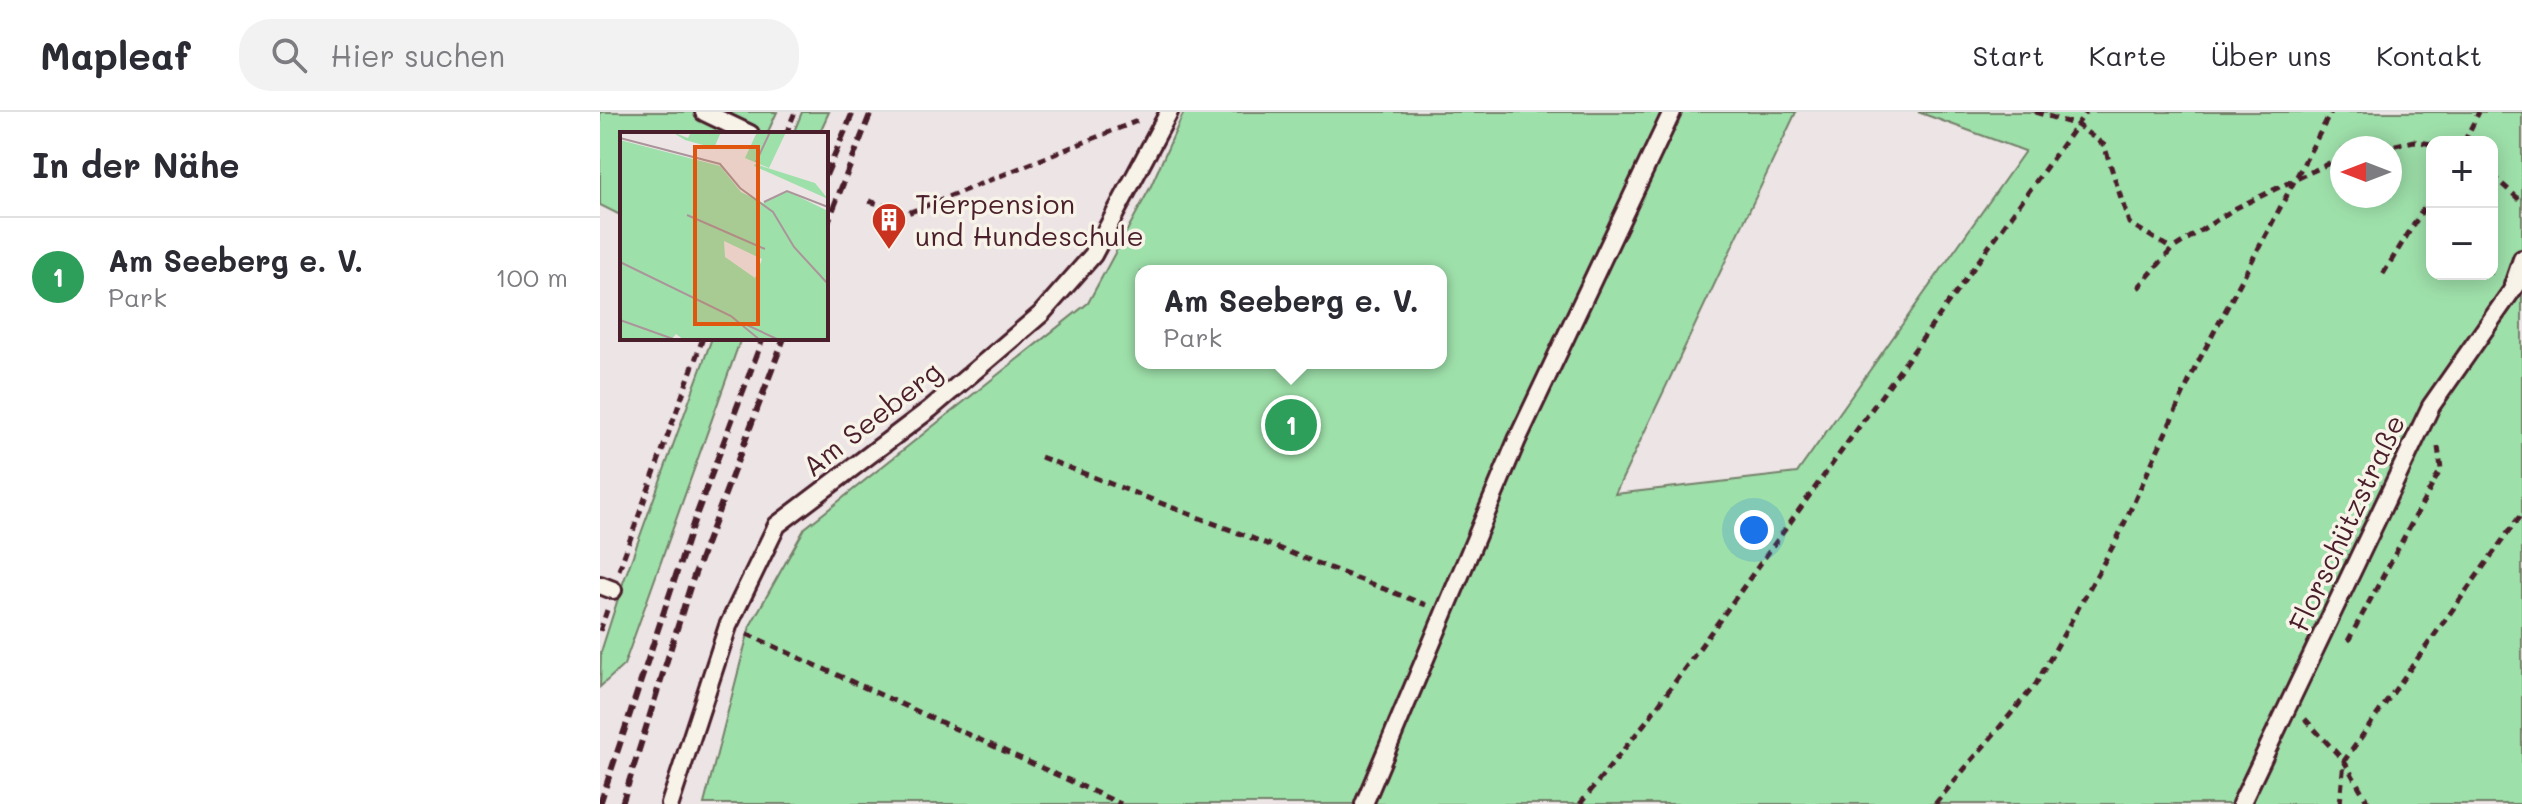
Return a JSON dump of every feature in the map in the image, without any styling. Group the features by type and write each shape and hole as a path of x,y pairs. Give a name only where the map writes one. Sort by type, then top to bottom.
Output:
{"lane":[{"path":"704,112 746,132"},
{"name":"Am Seeberg","path":"670,804 728,626 777,525 930,409 1041,314 1093,255 1169,112"},
{"path":"1364,804 1517,440 1672,112"},
{"name":"Florschützstraße","path":"2241,804 2431,406 2517,281 2522,259"}],"path":[{"path":"787,132 795,112"},
{"path":"2035,112 2077,125 2104,145 2129,223 2172,249"},
{"path":"1580,804 1649,718 2086,112"},
{"path":"1935,804 2036,684 2118,537 2196,366 2331,112"},
{"path":"2467,136 2479,112"},
{"path":"869,201 908,213 1147,118"},
{"path":"2402,144 2426,143"},
{"path":"2138,288 2172,249 2234,209 2330,162"},
{"path":"2498,180 2522,202"},
{"path":"2383,274 2426,205"},
{"path":"600,631 606,588 702,340"},
{"path":"2343,649 2441,469 2431,406"},
{"path":"1041,457 1445,612"},
{"path":"2340,804 2344,761 2522,513"},
{"path":"728,626 1121,804"},
{"path":"2313,705 2305,719 2344,761 2369,804"}],"green space":[{"path":"600,112 777,112 768,132 620,132 620,215 600,205"},
{"path":"802,112 829,112 820,132 794,132"},
{"path":"1184,112 1796,112 1615,494 1797,473 2025,151 1918,112 2522,112 2522,804 704,804 750,626 805,528 1088,303 1150,188"},
{"path":"711,340 740,340 624,665 600,687 601,652"}],"railway":[{"path":"828,170 853,112"},
{"path":"828,222 871,112"},
{"path":"600,804 694,521 762,340"},
{"path":"622,804 691,584 783,340"}],"place":[{"name":"Tierpension und Hundeschule","path":"889,251"},
{"name":"Am Seeberg e. V.","path":"1291,425"}]}
